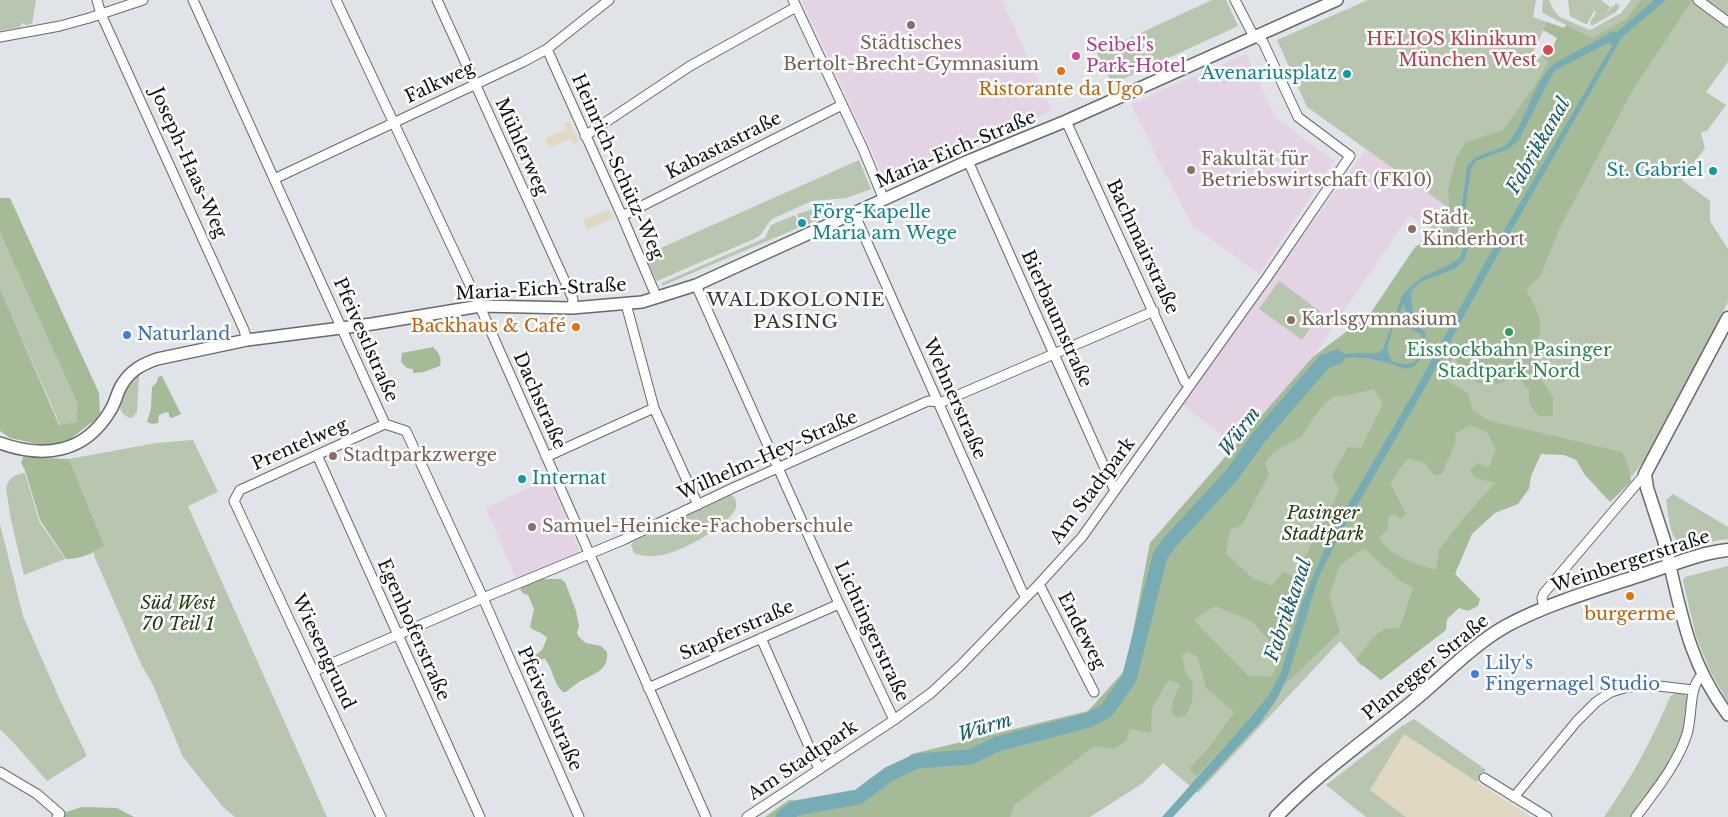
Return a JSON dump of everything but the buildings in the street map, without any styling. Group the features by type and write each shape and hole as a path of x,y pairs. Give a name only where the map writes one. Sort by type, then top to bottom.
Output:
{"main road":[{"path":"1670,566 1664,540 1645,481 1645,474 1728,318"},
{"name":"Weinbergerstraße","path":"1544,608 1713,552 1728,550"},
{"name":"Planegger Straße","path":"1276,817 1298,794 1414,701 1485,640 1505,627 1544,608"}],"street":[{"name":"Joseph-Haas-Weg","path":"97,0 247,340"},
{"path":"0,37 60,26 143,0"},
{"name":"Pfeivestlstraße","path":"193,0 385,424 406,430 483,598 579,817"},
{"name":"Dachstraße","path":"336,0 480,306 706,817"},
{"name":"Mühlerweg","path":"437,0 572,299 572,308"},
{"name":"Falkweg","path":"274,179 547,48 609,0"},
{"path":"1235,0 1255,37"},
{"name":"Maria-Eich-Straße","path":"0,443 40,451 56,451 76,445 100,426 112,409 123,383 133,371 156,359 247,340 341,328 480,306 572,308 626,304 656,298 696,285 968,161 1066,121 1337,0"},
{"path":"1698,0 1728,22"},
{"path":"585,136 691,65 794,3 863,149 884,200"},
{"name":"Am Stadtpark","path":"747,817 894,720 931,693 960,666 1039,584 1087,531 1268,276 1350,156 1298,117 1263,42 1255,37"},
{"name":"Heinrich-Schütz-Weg","path":"547,48 622,216 656,298"},
{"name":"Kabastastraße","path":"622,216 842,105"},
{"name":"Bachmairstraße","path":"1066,121 1185,382 1190,385"},
{"name":"Bierbaumstraße","path":"968,161 1115,491"},
{"name":"Wehnerstraße","path":"854,213 1022,592 1026,597"},
{"name":"Lichtingerstraße","path":"696,285 839,604 894,720"},
{"path":"626,304 654,408 698,504"},
{"name":"Wilhelm-Hey-Straße","path":"314,671 624,540 698,504 926,402 942,402 1154,311"},
{"path":"546,457 654,408"},
{"name":"Prentelweg","path":"234,501 240,490 385,424"},
{"name":"Egenhoferstraße","path":"317,455 480,817"},
{"path":"1544,608 1542,598 1544,593 1645,474"},
{"name":"Wiesengrund","path":"234,501 382,817"},
{"path":"1670,566 1685,631 1694,657 1702,675 1728,715"},
{"name":"Endeweg","path":"1039,584 1094,692"},
{"name":"Stapferstraße","path":"648,688 839,604"},
{"path":"761,638 819,769"},
{"path":"1636,817 1682,749 1692,715 1693,690 1702,675"},
{"path":"1514,797 1577,721 1596,702 1610,692 1628,686 1650,685 1693,690"},
{"path":"0,772 37,794 58,815"},
{"path":"1484,778 1547,817"}],"shaded area":[{"path":"802,0 1002,0 1052,111 886,182"},
{"path":"1246,54 1276,118 1334,161 1259,274 1192,225 1131,104"},
{"path":"569,121 579,142 574,144 571,138 550,148 545,139 566,129 564,123"},
{"name":"Karlsgymnasium","path":"1366,149 1446,206 1430,229 1409,215 1313,357 1236,446 1183,405"},
{"path":"609,209 614,218 587,230 584,220"},
{"name":"Samuel-Heinicke-Fachoberschule","path":"549,478 579,549 577,553 516,578 486,508"},
{"path":"1404,734 1531,817 1406,817 1370,790"}],"green space":[{"path":"0,0 36,0 32,24 26,25 22,23 20,27 0,31"},
{"path":"1212,0 1226,0 1238,26 1112,84 1097,53"},
{"name":"Pasinger Stadtpark","path":"1368,0 1536,0 1533,17 1547,22 1533,52 1548,62 1591,38 1543,13 1543,0 1549,0 1554,11 1560,17 1590,30 1621,13 1631,0 1728,0 1728,62 1706,92 1726,105 1707,131 1701,132 1705,148 1682,180 1710,201 1710,221 1728,249 1728,302 1650,453 1622,489 1553,438 1438,562 1454,589 1362,666 1340,641 1198,793 1163,763 1143,783 1090,817 765,817 844,806 982,739 1092,711 1126,669 1150,543 1313,357 1370,314 1446,206 1307,107 1277,40"},
{"path":"1568,0 1601,0 1610,7 1602,20 1612,6 1616,3 1620,6 1616,12 1592,26 1590,23 1596,12 1594,11 1587,24 1585,24 1570,16"},
{"path":"1641,0 1694,0 1632,91 1560,228 1540,277 1526,290 1537,312 1541,326 1534,349 1540,378 1553,397 1553,416 1539,416 1529,404 1529,390 1517,376 1500,383 1482,384 1468,377 1453,356 1443,378 1468,393 1473,411 1490,421 1622,452 1628,465 1631,482 1610,502 1585,475 1576,460 1564,455 1541,454 1531,476 1529,489 1518,504 1495,513 1472,534 1455,574 1480,599 1478,606 1468,611 1459,608 1447,619 1446,630 1381,680 1356,660 1372,638 1384,629 1400,627 1413,588 1399,580 1364,548 1340,565 1329,596 1340,632 1252,716 1197,776 1189,769 1212,744 1234,712 1206,688 1198,658 1189,652 1182,655 1185,672 1193,683 1192,702 1186,715 1178,718 1171,712 1180,684 1170,680 1152,708 1151,733 1130,729 1126,741 1113,749 1095,746 1014,805 1010,817 765,817 789,800 844,806 912,754 1088,711 1126,669 1150,543 1313,357 1370,314 1415,247 1451,228 1448,190 1456,158 1466,142 1503,130 1533,89 1548,62 1541,57 1547,44 1553,47 1557,38 1543,30 1547,22 1564,28 1566,25 1592,38 1626,19","holes":["1374,389 1383,404 1361,448 1348,447 1332,476 1339,491 1295,576 1283,572 1272,586 1253,579 1226,553 1230,530 1242,525 1269,474 1265,462 1276,450 1301,437 1319,410 1333,397","1470,425 1487,432 1496,449 1490,465 1487,467 1478,463 1470,470 1476,478 1495,483 1467,514 1439,550 1436,570 1397,555 1384,545 1379,538 1387,530 1389,516 1395,514 1400,519 1406,514 1390,483 1408,458 1425,463 1434,475 1442,474 1455,444 1455,434","1215,606 1252,621 1275,648 1270,655 1279,663 1271,677 1248,676 1194,620"]},
{"path":"859,160 871,189 846,198 812,201 774,218 760,235 754,239 656,280 645,255"},
{"path":"0,198 10,198 99,393 100,413 95,420 70,439 51,447 10,438 0,431 0,288 59,425 76,422 78,404 0,233"},
{"path":"819,207 850,207 806,225 804,220 800,221 797,214"},
{"path":"795,215 800,227 662,286 662,283 765,238 771,225"},
{"path":"0,233 79,404 76,422 60,425 0,288"},
{"path":"1279,281 1321,312 1302,340 1259,309"},
{"path":"433,347 440,355 440,366 424,372 413,373 413,369 407,368 401,362 402,353"},
{"path":"137,375 139,376 137,412 132,418 121,411 120,405 124,392"},
{"path":"162,376 181,414 172,418 166,412 159,415 158,423 152,424 147,422 151,408 152,387 157,382 158,377"},
{"name":"Süd West 70 Teil 1","path":"193,440 218,492 188,506 327,817 235,817 223,807 183,757 153,685 141,664 93,553 103,546 69,459 156,443"},
{"path":"23,457 69,459 104,546 86,556 66,559 40,520 25,470 21,463"},
{"path":"25,473 39,521 65,559 24,575 6,489 12,477"},
{"path":"1673,494 1728,527 1728,539 1698,544 1683,543 1677,540 1673,535 1666,500"},
{"path":"731,495 735,498 735,510 730,517 704,537 674,552 662,555 646,556 634,553 631,545 633,542"},
{"path":"0,524 23,616 87,756 47,781 0,729"},
{"path":"1728,566 1728,702 1710,671 1696,636 1683,581 1685,577"},
{"path":"543,579 561,579 565,582 576,611 579,626 577,633 579,637 586,643 601,646 607,652 603,668 577,683 566,692 559,688 545,659 535,660 533,657 542,650 547,638 530,627 534,609 528,595 520,590 527,583"},
{"path":"1680,691 1688,700 1686,725 1681,740 1667,767 1631,817 1604,817 1640,759 1670,697"},
{"path":"1414,719 1486,770 1477,782 1404,734 1370,790 1406,817 1366,817 1326,785 1402,726"},
{"path":"82,807 117,808 134,817 62,817 66,812"}],"water":[{"path":"1654,0 1666,0 1622,37 1340,535 1319,576 1288,675 1277,699 1260,723 1173,817 1162,817 1269,695 1281,672 1303,600 1332,532 1414,392 1487,259 1612,46 1610,42 1554,71 1520,138 1510,148 1476,161 1471,169 1464,219 1469,246 1464,261 1454,269 1420,282 1411,292 1414,318 1413,327 1425,331 1424,346 1418,362 1410,368 1401,368 1371,359 1349,357 1328,363 1322,368 1318,365 1325,360 1339,355 1379,353 1383,349 1402,296 1408,288 1415,282 1460,258 1464,246 1460,218 1467,167 1471,161 1505,146 1509,142 1521,123 1540,82 1553,64 1612,32 1617,32","holes":["1404,304 1410,328 1421,334 1421,348 1418,357 1408,364 1392,361 1387,349 1394,323"]}],"waterway":[{"name":"Würm","path":"783,817 796,808 858,797 889,774 917,761 970,757 997,744 1089,720 1106,711 1129,679 1160,556 1169,543 1231,476 1259,437 1324,362 1337,357"}],"place":[{"name":"Städtisches Bertolt-Brecht-Gymnasium","path":"911,25"},
{"name":"HELIOS Klinikum München West","path":"1548,50"},
{"name":"Seibel's Park-Hotel","path":"1076,56"},
{"name":"Ristorante da Ugo","path":"1061,71"},
{"name":"Avenariusplatz","path":"1347,74"},
{"name":"Fakultät für Betriebswirtschaft (FK10)","path":"1191,170"},
{"name":"St. Gabriel","path":"1713,171"},
{"name":"Förg-Kapelle Maria am Wege","path":"802,223"},
{"name":"Städt. Kinderhort","path":"1412,229"},
{"name":"Karlsgymnasium","path":"1291,320"},
{"name":"Backhaus & Café","path":"576,327"},
{"name":"Eisstockbahn Pasinger Stadtpark Nord","path":"1509,332"},
{"name":"Naturland","path":"127,335"},
{"name":"Stadtparkzwerge","path":"333,456"},
{"name":"Internat","path":"522,479"},
{"name":"Samuel-Heinicke-Fachoberschule","path":"532,527"},
{"name":"burgerme","path":"1630,596"},
{"name":"Lily's Fingernagel Studio","path":"1475,674"}],"district":[{"name":"WALDKOLONIE PASING","path":"796,312"}],"water label":[{"name":"Fabrikkanal","path":"1539,146"},
{"name":"Fabrikkanal","path":"1289,610"}]}
